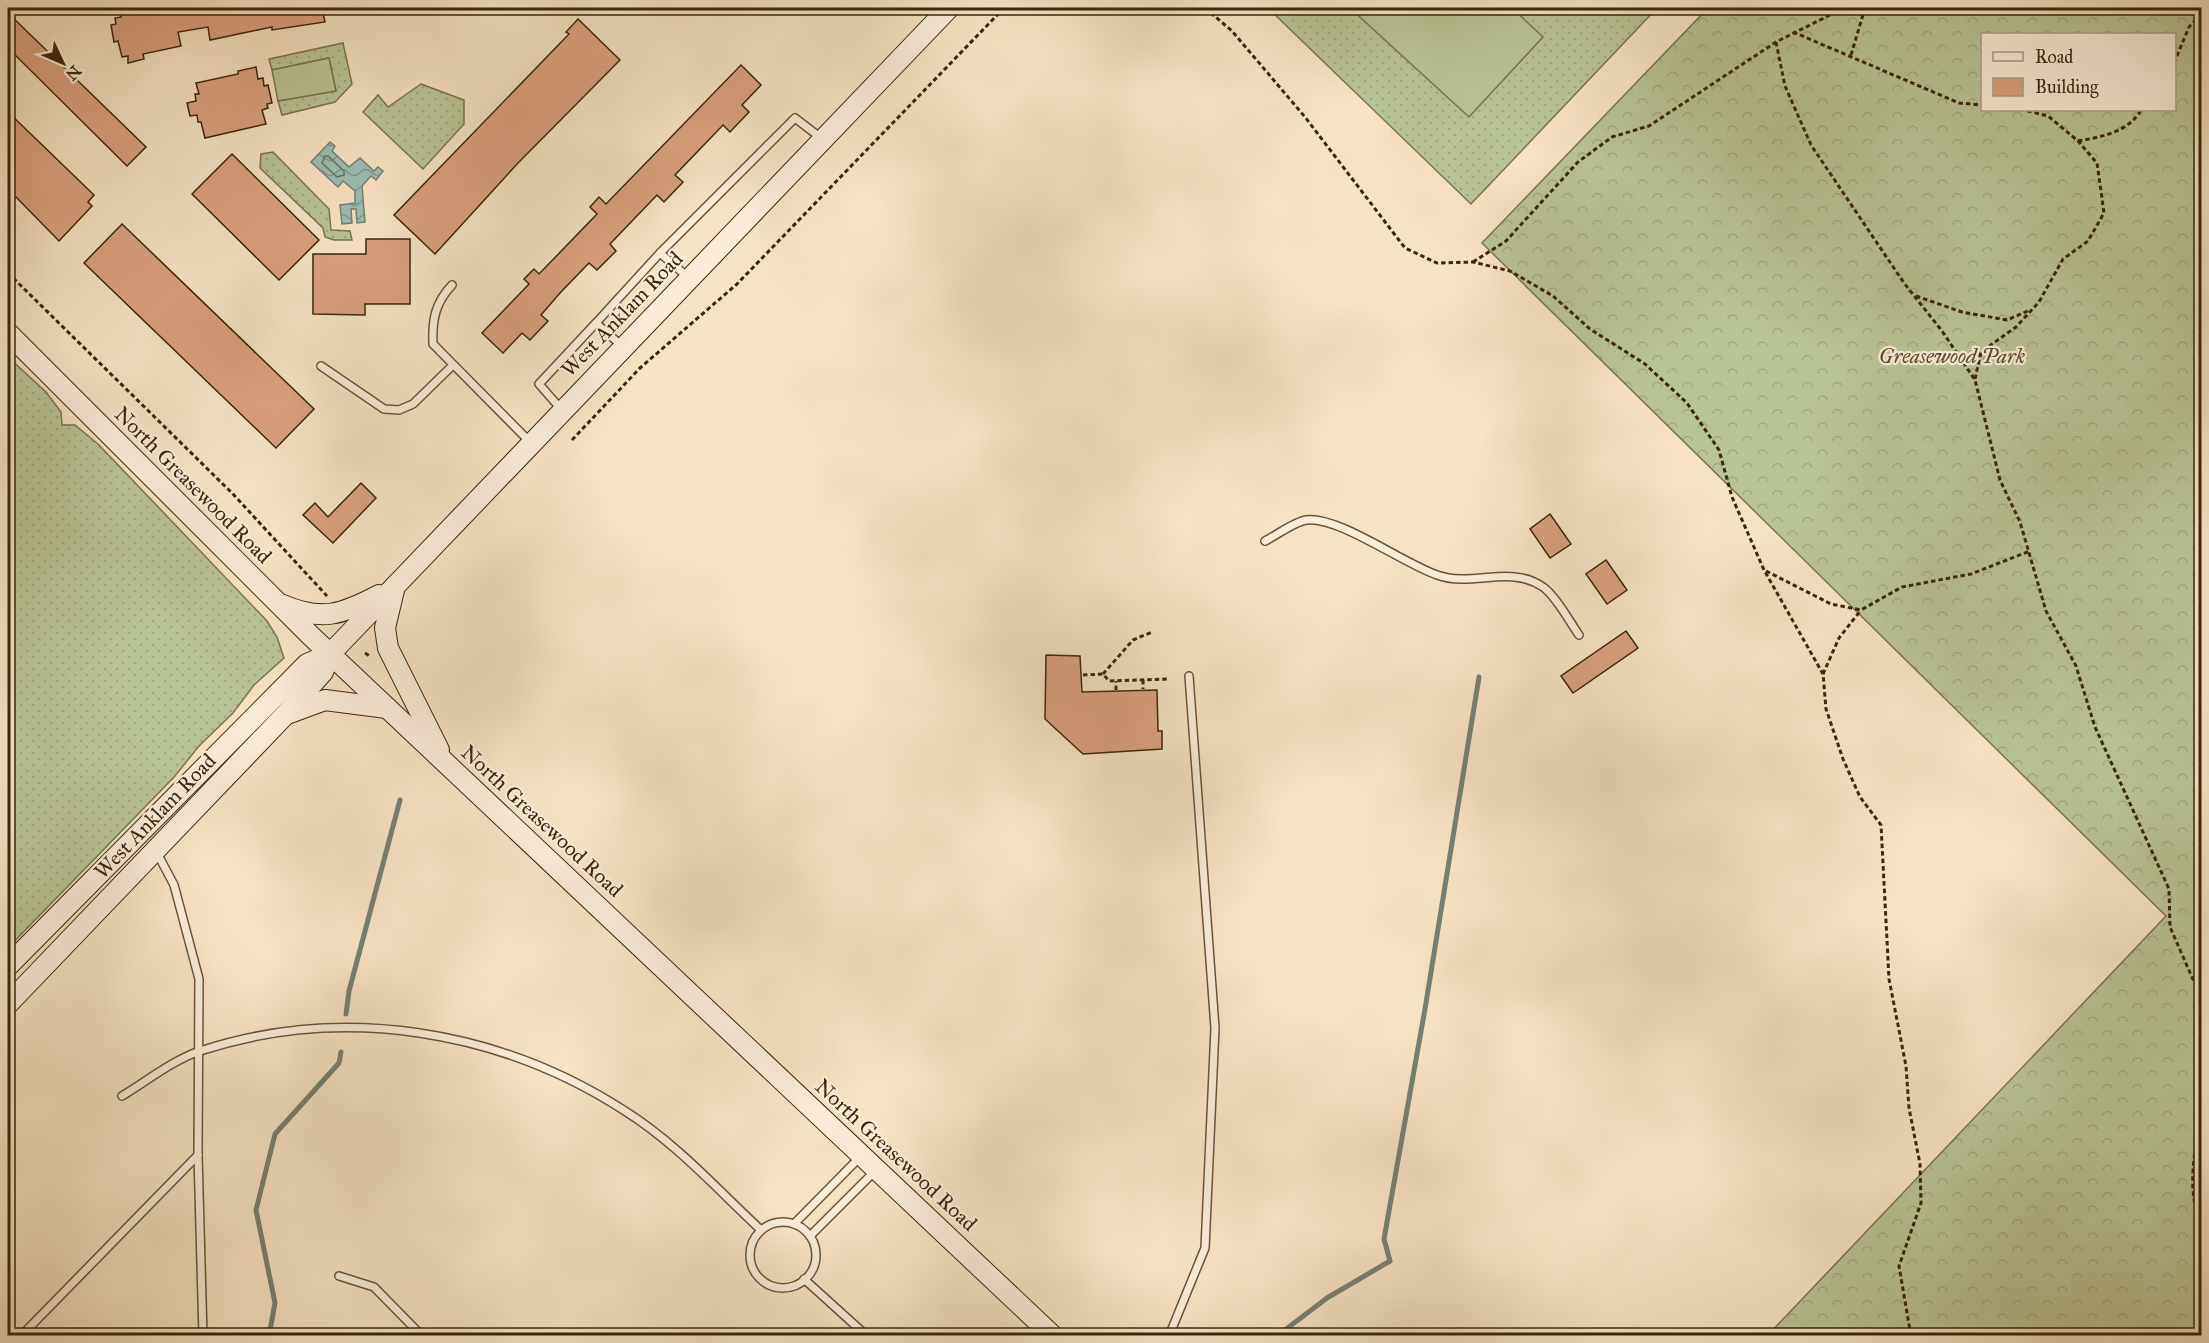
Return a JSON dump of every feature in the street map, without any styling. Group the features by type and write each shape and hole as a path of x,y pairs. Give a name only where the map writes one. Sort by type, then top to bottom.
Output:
{"main road":[{"name":"West Anklam Road","path":"8,1004 285,715 323,672 330,654 950,8"},
{"name":"North Greasewood Road","path":"8,333 330,654 1053,1335"},
{"path":"276,602 305,614 327,615 359,605 395,586"},
{"path":"395,586 385,628 388,648 447,765"},
{"name":"West Anklam Road","path":"8,966 307,664 330,654"},
{"path":"285,715 325,700 387,708"}],"lane":[{"path":"563,411 538,384 660,253 795,118 823,140"},
{"path":"660,253 689,279"},
{"path":"452,285 440,298 432,330 433,344 452,366 531,444"},
{"path":"596,323 624,348"},
{"path":"321,366 384,409 399,410 414,404 452,366"},
{"path":"1265,541 1306,520 1333,523 1438,576 1479,580 1503,575 1524,577 1545,588 1579,635"},
{"path":"1169,1335 1205,1248 1215,1028 1189,676"},
{"path":"156,850 174,885 199,979 198,1155 203,1335"},
{"path":"122,1096 198,1052 273,1033 341,1028 397,1028 492,1048 541,1064 627,1112 664,1140 761,1230"},
{"path":"21,1335 198,1155"},
{"path":"794,1224 862,1156"},
{"path":"810,1236 876,1169"},
{"path":"777,1223 794,1224 810,1236 814,1245 814,1263 804,1279 796,1285 776,1287 758,1276 750,1258 755,1238 761,1230 777,1223"},
{"path":"339,1276 374,1287 422,1335"},
{"path":"804,1279 867,1335"}],"path":[{"path":"572,440 640,368 737,284 1004,8"},
{"path":"1205,8 1232,31 1298,109 1405,248 1437,263 1473,262 1510,271 1553,296 1590,329 1645,364 1687,403 1719,450 1732,497 1764,570 1823,674 1826,708 1843,759 1860,797 1881,825 1890,980 1906,1066 1909,1108 1920,1164 1922,1203 1899,1266 1911,1335"},
{"path":"1473,262 1506,241 1578,162 1603,143 1612,137 1649,126 1776,42 1845,8"},
{"path":"1851,55 1865,8"},
{"path":"2176,60 2189,27 2202,13"},
{"path":"1793,32 1959,103 1981,105"},
{"path":"1776,42 1785,86 1811,145 1914,296 1942,330 1975,380 2000,480 2030,551 2046,611 2076,666 2095,727 2169,889 2170,927 2202,1000"},
{"path":"1975,380 1981,352 2016,327 2032,309 2063,259 2088,241 2104,213 2097,163 2078,141 2048,116 2028,111"},
{"path":"2078,141 2106,136 2135,120 2140,111"},
{"path":"8,273 232,493 331,600"},
{"path":"1914,296 1962,312 2007,320 2032,309"},
{"path":"1823,674 1839,638 1861,609 1902,587 1971,574 2030,551"},
{"path":"1764,570 1831,604 1861,609"},
{"path":"1083,675 1103,674 1133,640 1152,632"},
{"path":"365,653 371,657"},
{"path":"1103,674 1109,681 1169,679"},
{"path":"1143,680 1143,689"},
{"path":"1116,681 1116,690"},
{"path":"2202,1117 2192,1155 2196,1215 2202,1225"}],"green space":[{"path":"1268,8 1657,8 1471,204"},
{"path":"1350,8 1512,8 1543,37 1469,117"},
{"name":"Greasewood Park","path":"1708,8 2201,8 2201,1335 1768,1335 2166,916 1482,243"},
{"path":"343,43 352,84 335,102 282,115 278,101 336,91 329,58 272,70 269,59"},
{"path":"329,58 336,91 278,101 272,70"},
{"path":"421,84 464,100 464,124 423,169 363,112 378,95 388,107"},
{"path":"273,152 329,209 331,230 350,231 352,240 334,240 325,237 323,228 260,168 261,154"},
{"path":"8,357 46,392 61,412 62,425 75,425 99,445 267,621 277,637 284,658 254,685 233,713 199,746 175,776 8,948"}],"water":[{"path":"330,142 335,146 332,151 349,167 360,158 374,171 378,167 383,171 376,180 371,176 362,186 365,222 357,223 356,209 351,209 352,223 342,224 340,205 355,203 355,191 343,181 338,187 311,162"}],"building":[{"path":"119,8 322,8 325,22 272,30 272,27 210,40 208,27 178,32 181,46 143,54 144,59 128,63 128,56 122,57 118,41 114,42 111,25 116,24 115,18 121,17"},
{"path":"8,13 146,147 127,166 8,48"},
{"path":"578,19 620,60 518,163 435,254 394,215 569,34 566,32"},
{"path":"741,65 761,85 742,105 749,112 730,132 723,125 675,175 683,182 664,202 657,195 610,244 616,251 597,270 589,263 560,293 541,315 548,321 530,340 522,333 503,353 482,333 529,284 524,279 534,269 539,274 597,214 590,207 599,197 606,204"},
{"path":"256,67 258,79 263,78 264,86 268,85 272,103 267,104 268,108 262,110 266,124 205,138 201,122 198,122 197,115 190,116 187,103 196,101 195,94 199,94 196,83 238,74 238,71"},
{"path":"8,112 94,195 88,202 92,206 59,241 16,197 8,205"},
{"path":"232,154 319,240 279,280 192,194"},
{"path":"122,224 314,409 276,448 84,263"},
{"path":"366,239 410,239 410,304 365,304 365,315 313,314 313,254 366,254"},
{"path":"361,483 376,498 333,543 303,515 315,503 328,517"},
{"path":"1550,514 1571,544 1550,558 1530,529"},
{"path":"1606,560 1627,590 1607,604 1586,574"},
{"path":"1626,631 1638,648 1573,693 1561,676"},
{"path":"1046,655 1080,656 1082,692 1157,690 1158,731 1162,731 1162,749 1083,754 1045,719"}],"waterway":[{"path":"2198,8 2202,16"},
{"path":"1277,1336 1327,1298 1390,1261 1384,1239 1425,1009 1479,677"},
{"path":"346,1014 349,991 400,800"},
{"path":"269,1336 275,1303 256,1210 275,1134 339,1063 341,1052"}]}
